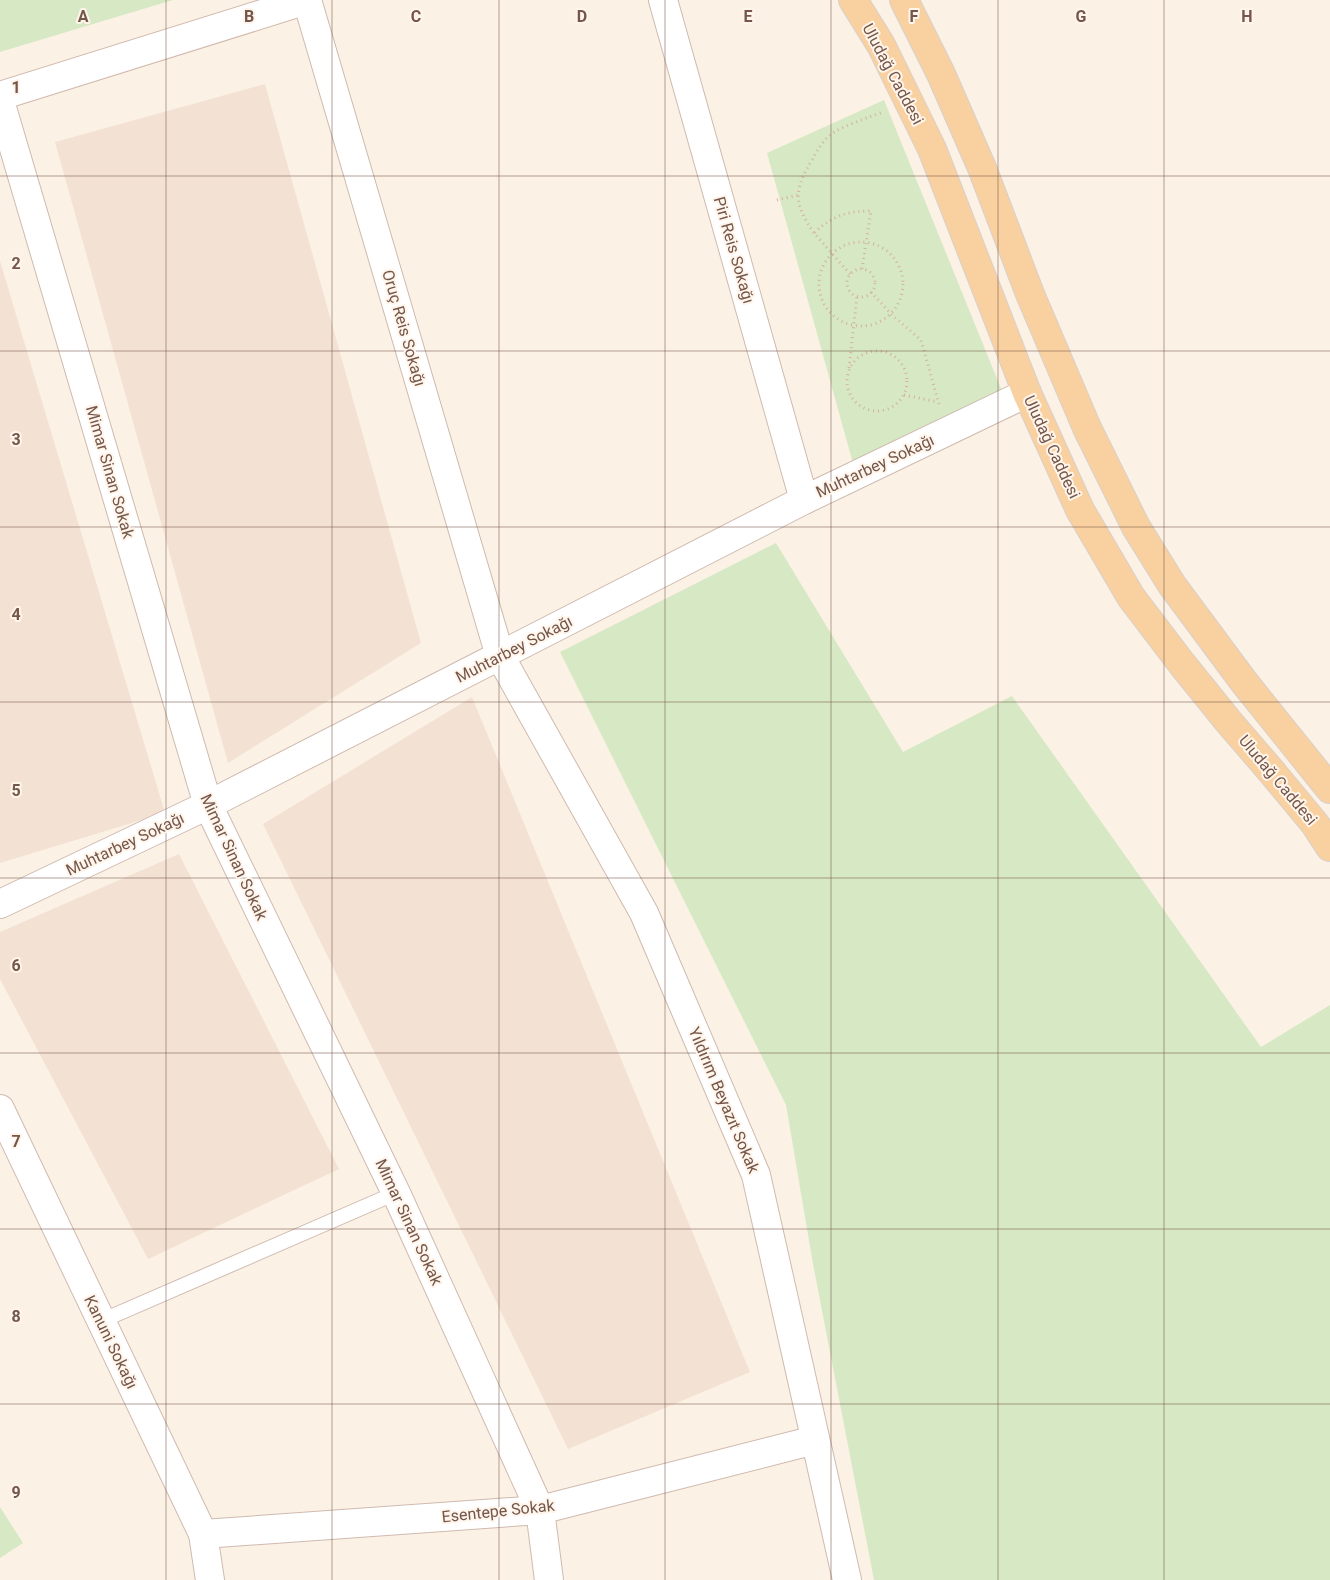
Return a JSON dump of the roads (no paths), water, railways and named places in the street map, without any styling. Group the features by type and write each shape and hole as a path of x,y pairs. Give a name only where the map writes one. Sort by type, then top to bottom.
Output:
{"main road":[{"name":"Uludağ Caddesi","path":"852,0 881,45 932,149 1027,393 1080,510 1132,597 1228,722 1315,824 1330,847"},
{"path":"904,0 941,74 978,159 1030,294 1087,428 1136,527 1172,585 1244,682 1330,789"}],"street":[{"path":"0,96 307,0"},
{"name":"Oruç Reis Sokağı","path":"307,0 500,656"},
{"name":"Piri Reis Sokağı","path":"663,0 804,500"},
{"name":"Mimar Sinan Sokak","path":"0,101 208,805 396,1193 540,1510 549,1580"},
{"name":"Muhtarbey Sokağı","path":"0,904 208,805 804,500 1027,393"},
{"name":"Yıldırım Beyazıt Sokak","path":"500,656 644,914 756,1176 847,1580"},
{"name":"Kanuni Sokağı","path":"0,1109 203,1534 210,1580"},
{"name":"Esentepe Sokak","path":"203,1534 540,1510 816,1440"}],"lane":[{"path":"101,1320 396,1193"}]}
